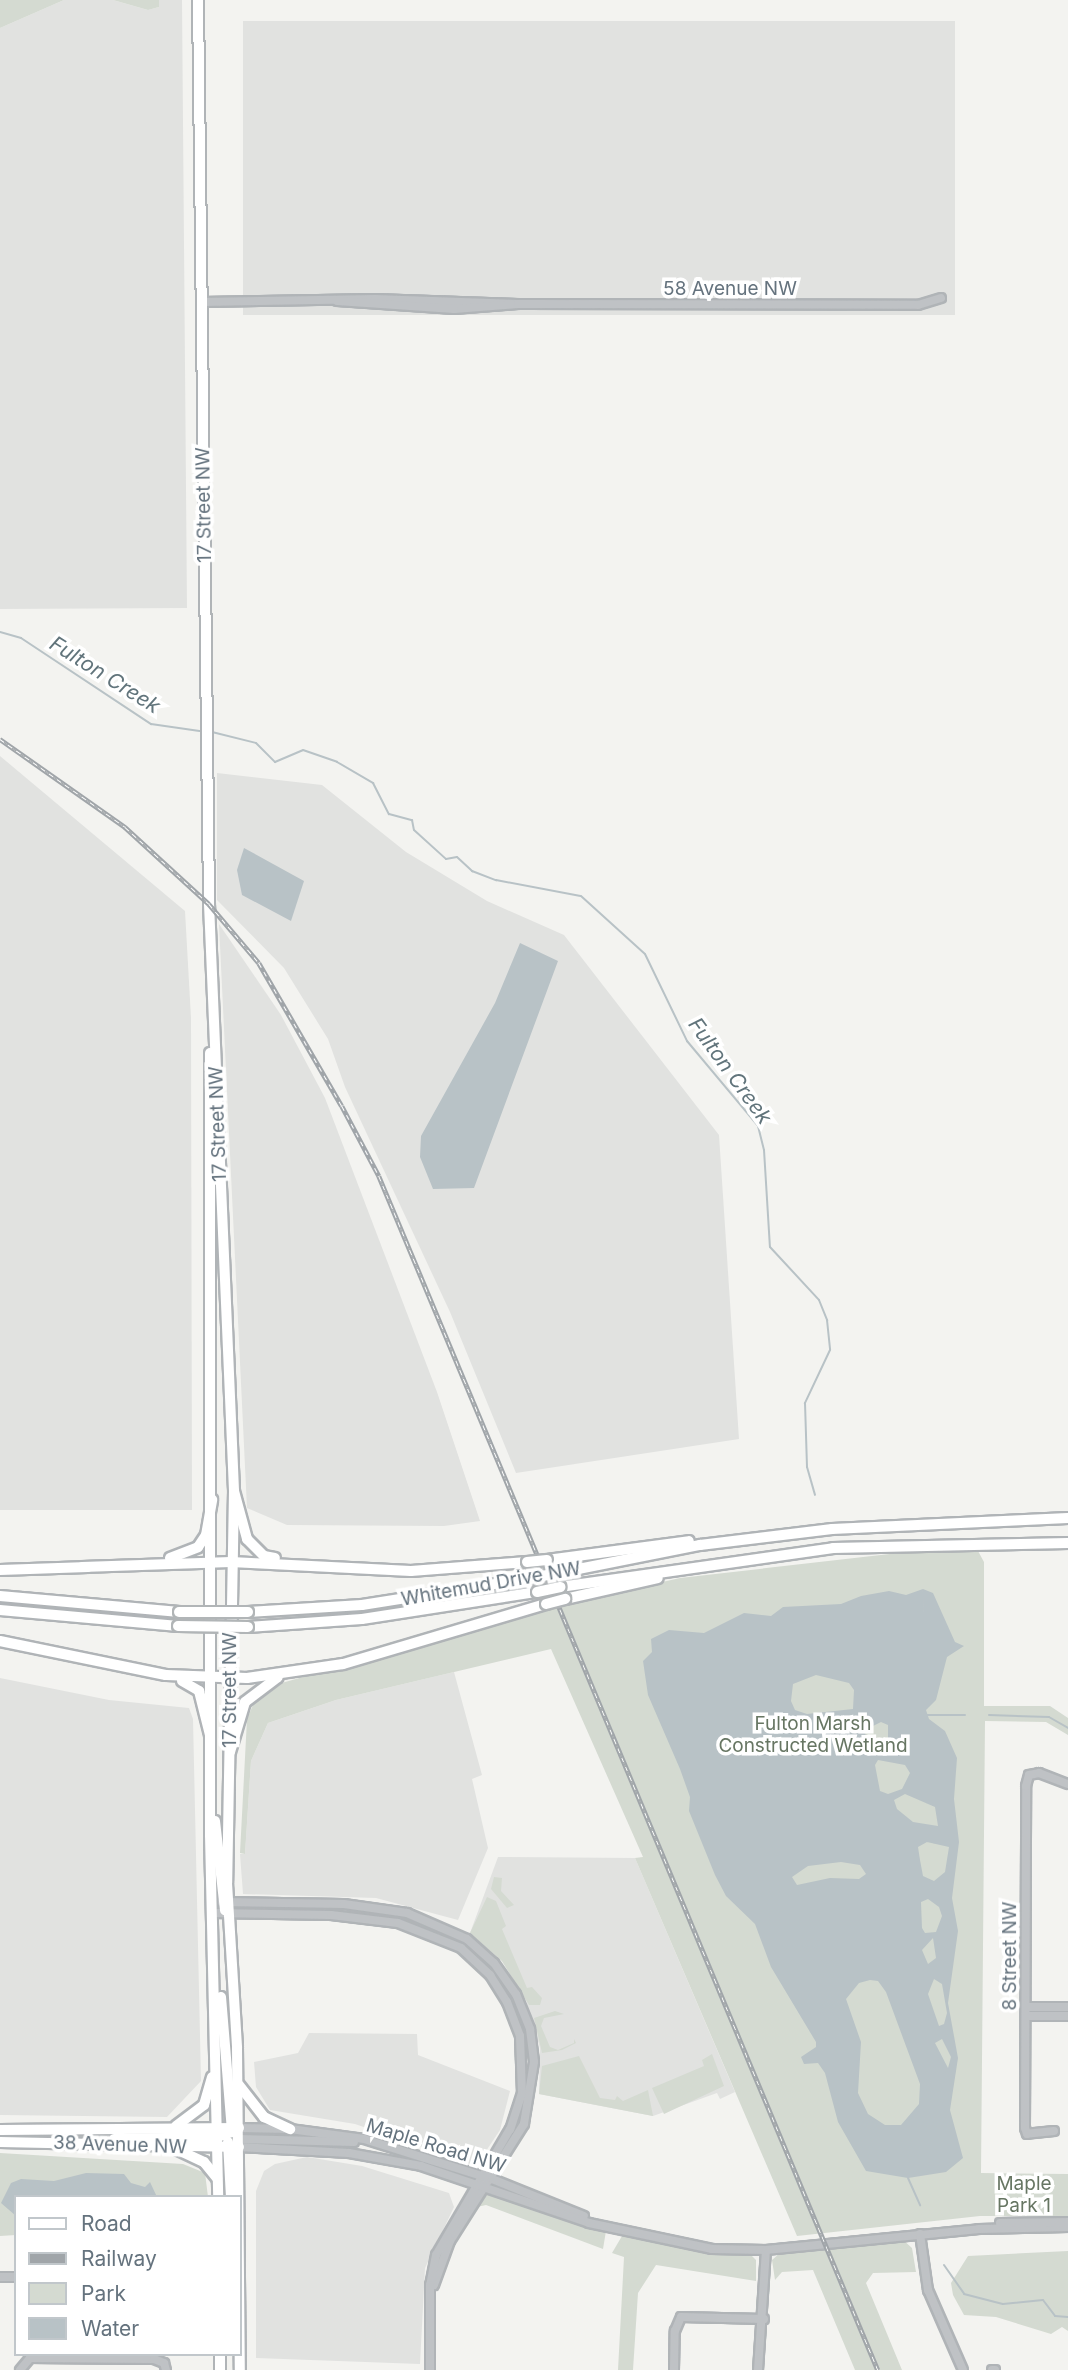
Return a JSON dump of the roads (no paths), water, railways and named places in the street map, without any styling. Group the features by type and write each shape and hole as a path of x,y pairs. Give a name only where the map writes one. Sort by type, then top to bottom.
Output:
{"highway":[{"path":"234,1491 241,1527 254,1548 264,1556 313,1564"},
{"path":"82,1567 191,1552 206,1535 212,1500"},
{"name":"Whitemud Drive NW","path":"0,1596 179,1612 248,1612 362,1605 532,1578 761,1536 979,1521 1068,1518"},
{"path":"0,1570 231,1562 411,1571 547,1560 761,1536"},
{"name":"Whitemud Drive NW","path":"0,1610 178,1626 248,1627 362,1619 761,1555 852,1546 978,1542 1068,1545"},
{"path":"0,1641 166,1675 211,1679 281,1675 343,1664 546,1604 761,1555"},
{"path":"166,1675 197,1688 210,1735"},
{"path":"230,1752 245,1702 281,1675"}],"main road":[{"name":"17 Street NW","path":"198,0 211,1010 213,1562 210,1786 238,2083 229,2138 218,2178 218,2195"},
{"name":"17 Street NW","path":"211,1010 234,1491 230,1752 220,1907 214,1952 216,2060 229,2138 234,2195"},
{"path":"214,1952 231,2195"},
{"path":"166,2129 181,2125 204,2105 216,2060"},
{"path":"238,2083 258,2112 290,2129"},
{"name":"38 Avenue NW","path":"0,2130 166,2129 229,2138"},
{"path":"57,2143 229,2138"},
{"name":"38 Avenue NW","path":"0,2142 172,2147 229,2138"},
{"path":"172,2147 204,2162 218,2178"}],"street":[{"name":"58 Avenue NW","path":"202,302 337,301 454,309 518,304 918,305 941,298"},
{"name":"8 Street NW","path":"1054,2131 1027,2134 1027,1778 1039,1773 1068,1784"},
{"path":"220,1907 392,1909 459,1934 494,1963 522,2007 534,2062 524,2124 440,2244 431,2274 430,2370"},
{"path":"1026,2011 1068,2007"},
{"path":"1026,2011 1068,2016"},
{"name":"Maple Road NW","path":"229,2138 290,2129 385,2145 616,2230 712,2249 766,2250 952,2231 1068,2227"},
{"path":"229,2138 385,2145"},
{"name":"Maple Road NW","path":"229,2138 362,2155 484,2181"},
{"name":"Maple Road NW","path":"952,2231 997,2223 1068,2222"},
{"path":"920,2234 930,2297 964,2370"},
{"path":"758,2370 764,2319 766,2250"},
{"path":"674,2370 675,2331 681,2317 764,2319"},
{"path":"21,2366 62,2356 155,2359 165,2366"}],"water":[{"path":"244,848 304,881 291,921 242,895 237,870"},
{"path":"520,943 558,961 474,1188 433,1189 420,1157 421,1136 495,1003"},
{"path":"923,1589 933,1593 955,1642 964,1646 947,1657 936,1700 926,1710 929,1719 945,1731 957,1758 954,1799 959,1842 952,1898 958,1931 948,2003 958,2058 950,2110 963,2158 946,2172 908,2178 866,2171 838,2122 825,2073 818,2063 804,2064 801,2057 816,2047 816,2042 771,1967 755,1924 726,1896 715,1875 689,1811 690,1797 680,1769 648,1695 643,1661 652,1652 651,1639 669,1630 704,1633 744,1613 771,1616 783,1607 841,1604 861,1596 889,1591 906,1595","holes":["816,1675 849,1683 854,1690 853,1709 807,1714 795,1710 791,1701 793,1684","881,1722 888,1725 888,1740 872,1745 866,1741 865,1730","878,1760 905,1765 910,1773 902,1789 888,1794 880,1791 875,1765","905,1794 935,1807 938,1826 913,1822 897,1809 894,1800","927,1842 949,1847 945,1872 934,1881 923,1876 918,1847","841,1862 860,1865 866,1874 859,1879 830,1878 797,1885 792,1877 808,1866","928,1899 939,1907 942,1916 936,1932 925,1933 922,1928 921,1902","933,1938 936,1958 928,1964 922,1950","934,1979 942,1984 947,2013 944,2024 939,2026 928,1994","870,1980 878,1981 886,1992 920,2084 919,2104 901,2125 885,2125 868,2114 858,2093 861,2042 846,1999 859,1983","942,2039 951,2057 948,2068 935,2043"]},
{"path":"86,2173 124,2174 131,2183 145,2187 150,2182 156,2195 14,2195 14,2214 1,2203 11,2183 21,2179 54,2181"}],"waterway":[{"name":"Fulton Creek","path":"0,632 21,638 151,724 199,731"},
{"name":"Fulton Creek","path":"212,732 256,743 275,762 303,750 337,762 373,783 389,814 412,820 414,830 446,859 457,857 472,871 496,880 581,896 645,954 687,1041 758,1126 764,1150 770,1247 819,1300 827,1320 830,1350 805,1403 807,1467 815,1495"},
{"path":"927,1715 965,1715"},
{"path":"989,1715 1049,1717 1068,1728"},
{"name":"Fulton Creek","path":"908,2178 920,2205"},
{"name":"Fulton Creek","path":"944,2265 964,2294 1003,2304 1043,2300 1055,2316 1068,2317"}],"railway":[{"path":"0,739 125,827 209,904 259,963 342,1106 379,1176 878,2370"}],"park label":[{"name":"Fulton Marsh Constructed Wetland","path":"813,1735"},
{"name":"Maple Park 1","path":"1024,2195"}]}
